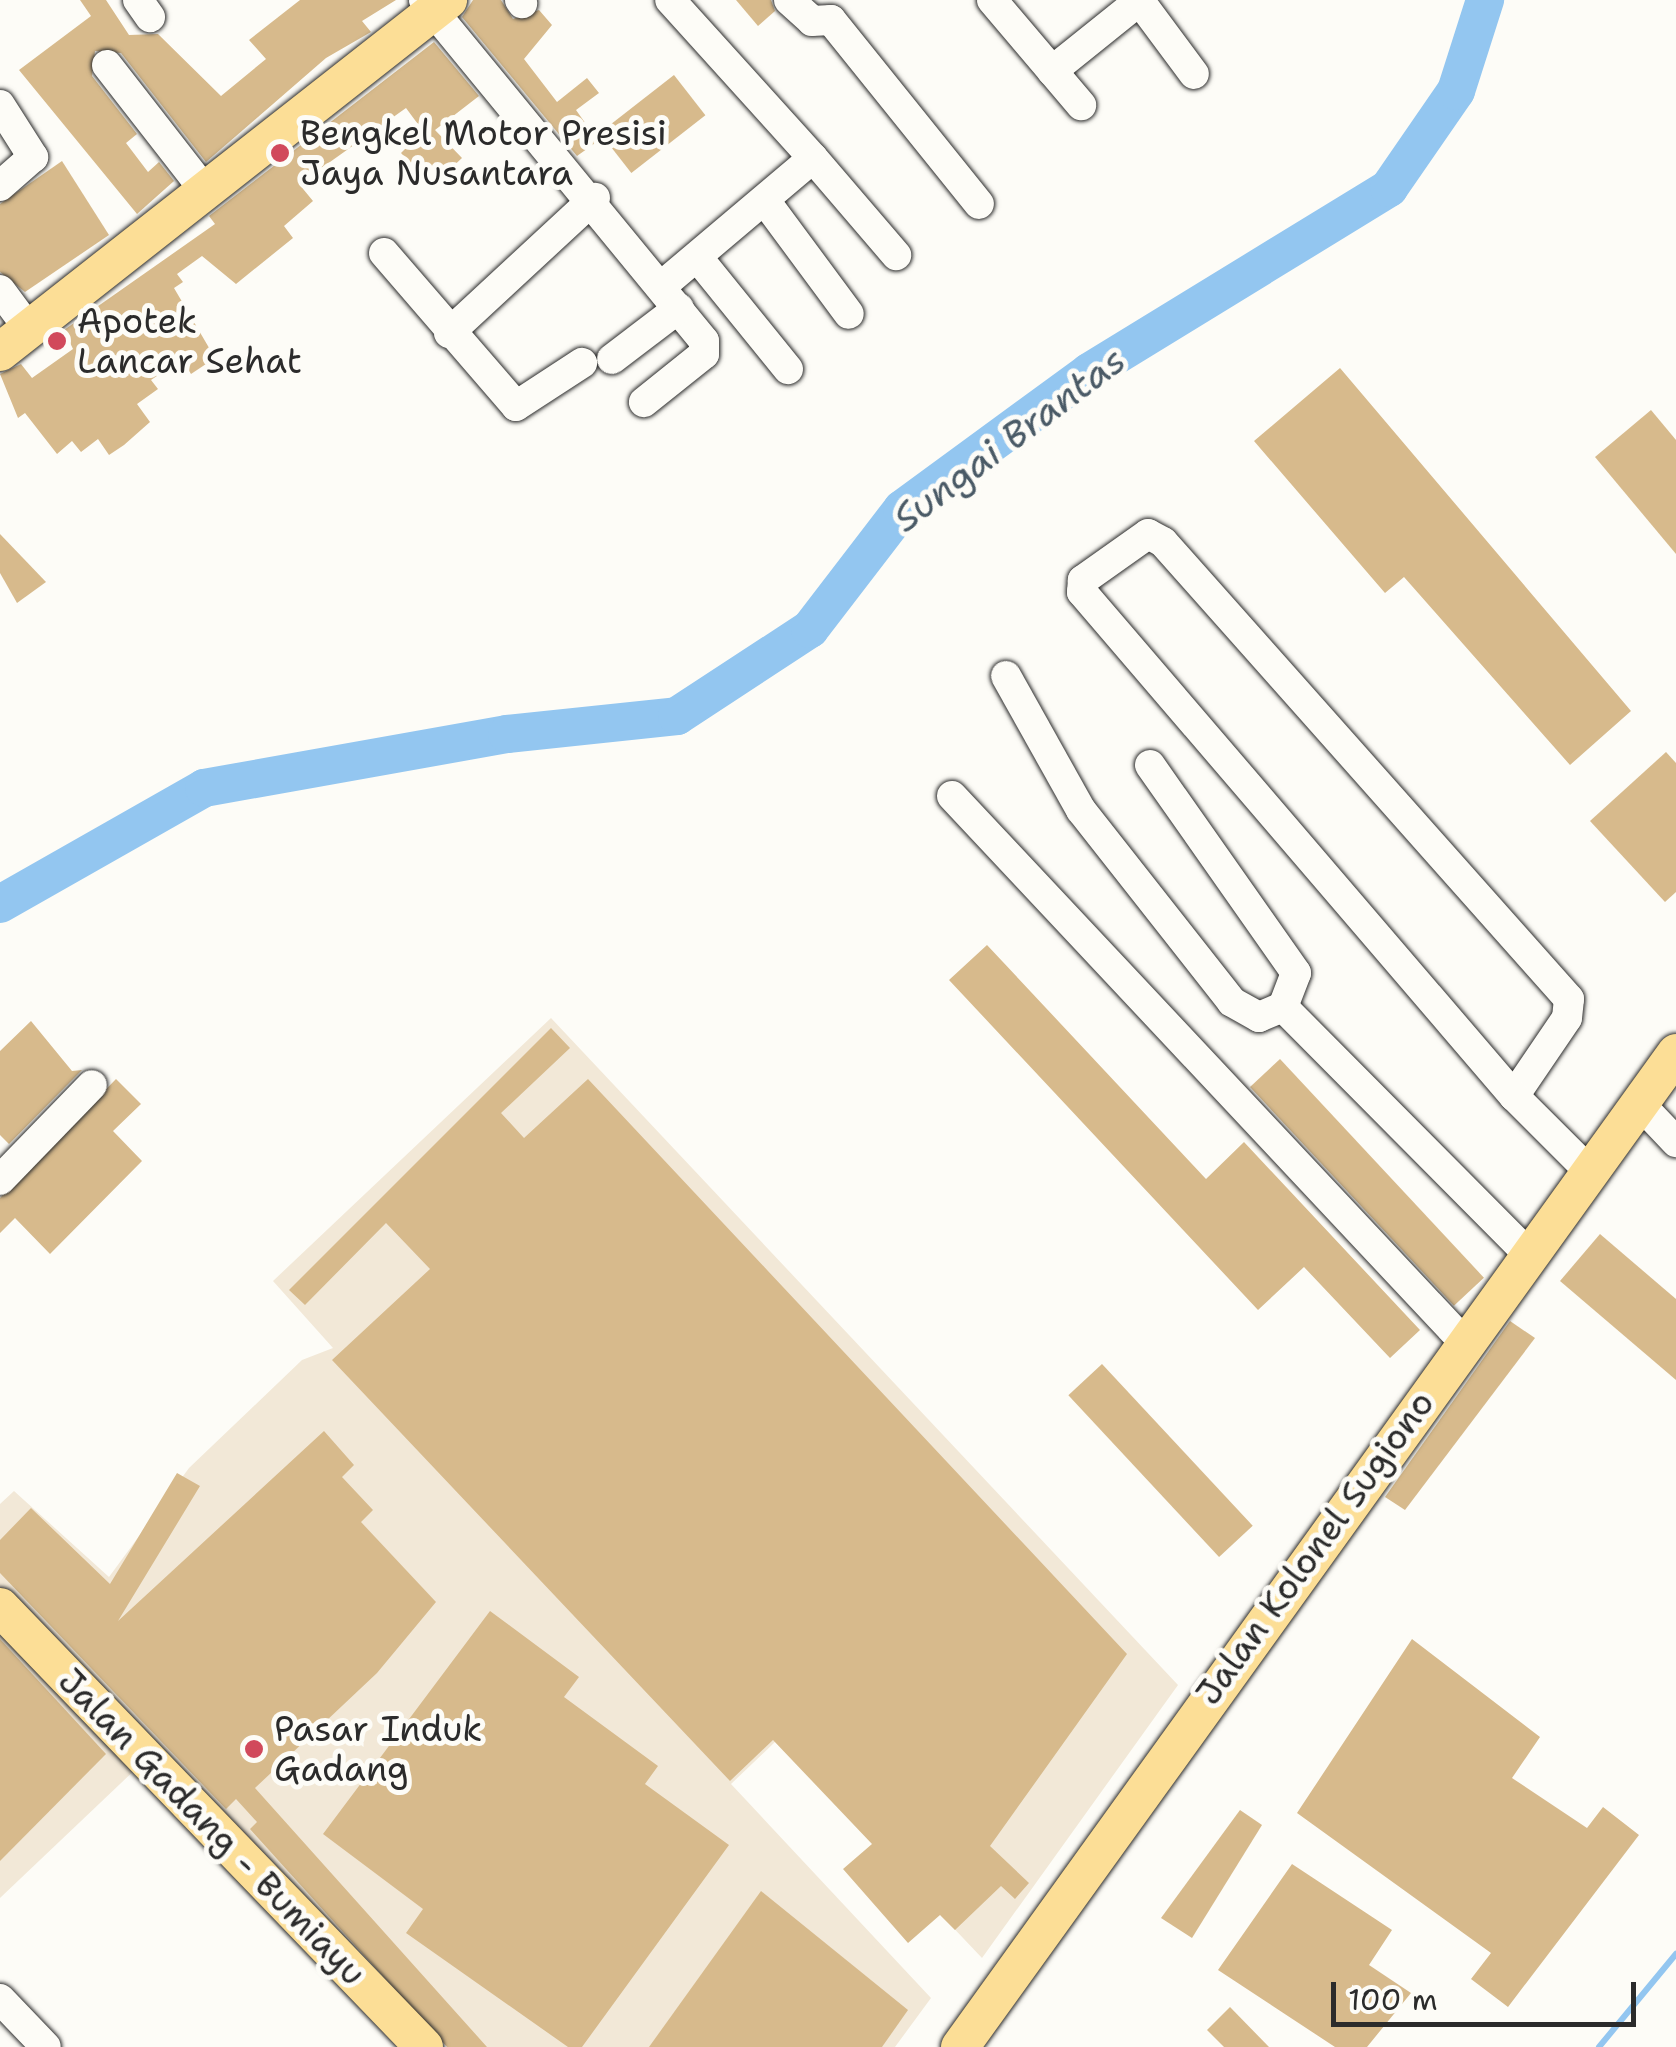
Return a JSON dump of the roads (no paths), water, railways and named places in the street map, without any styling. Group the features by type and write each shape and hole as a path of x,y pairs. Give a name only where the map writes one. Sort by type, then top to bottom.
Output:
{"main road":[{"path":"15,341 206,192 435,4"},
{"name":"Jalan Kolonel Sugiono","path":"960,2047 1676,1053"},
{"name":"Jalan Gadang - Bumiayu","path":"0,1607 424,2047"}],"street":[{"path":"670,0 896,255"},
{"path":"789,0 838,28 979,204"},
{"path":"992,0 1081,104"},
{"path":"1052,70 1139,0 1194,74"},
{"path":"435,4 672,296 704,354 644,402"},
{"path":"107,65 206,192"},
{"path":"0,105 33,157 0,186"},
{"path":"384,253 519,408 597,361 672,296 698,258 813,158"},
{"path":"450,333 594,198"},
{"path":"766,202 849,314"},
{"path":"698,258 788,369"},
{"path":"0,290 15,341"},
{"path":"1518,1090 1567,1018 1568,999 1163,542 1148,534 1083,580 1082,592 1518,1090 1594,1165"},
{"path":"1006,676 1082,810 1232,1002 1259,1017 1283,1007 1296,973 1150,765"},
{"path":"952,796 1465,1343"},
{"path":"1283,1007 1529,1255"},
{"path":"0,1180 92,1085"},
{"path":"1638,1103 1676,1142"},
{"path":"0,1998 46,2047"}],"waterway":[{"name":"Sungai Brantas","path":"0,904 204,788 507,734 677,716 810,629 902,509 1089,372 1389,188 1456,91 1485,0"},
{"path":"1599,2047 1676,1954"}],"place":[{"name":"Bengkel Motor Presisi Jaya Nusantara","path":"280,153"},
{"name":"Apotek Lancar Sehat","path":"57,341"},
{"name":"Pasar Induk Gadang","path":"254,1749"}]}
